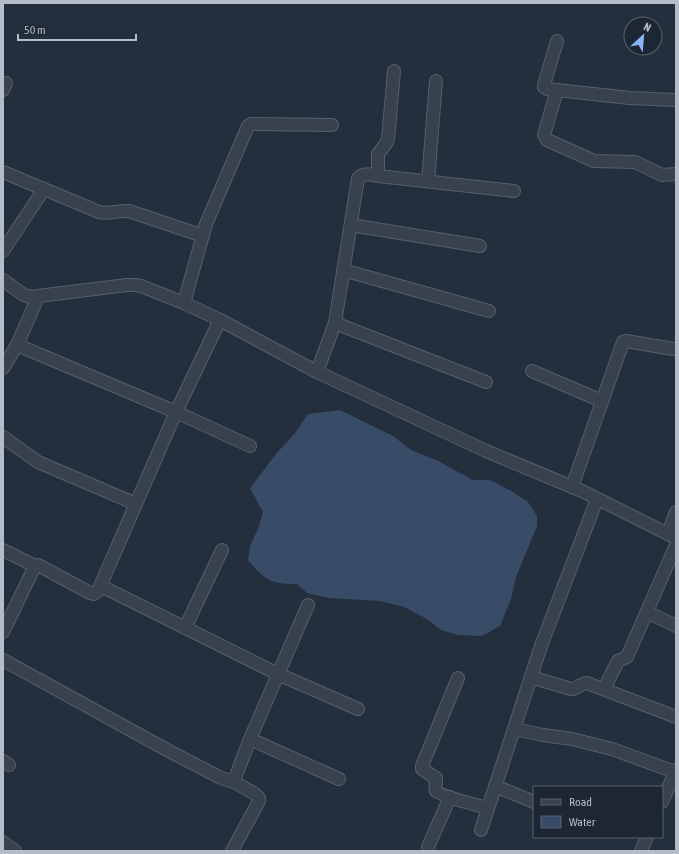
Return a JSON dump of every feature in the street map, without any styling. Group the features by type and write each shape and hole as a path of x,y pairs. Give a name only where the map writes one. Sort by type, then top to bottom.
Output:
{"street":[{"path":"557,41 544,85 547,89 630,98 676,100"},
{"path":"378,176 378,154 388,139 394,71"},
{"path":"428,181 436,81"},
{"path":"557,90 544,135 547,140 594,161 635,162 662,175 676,174"},
{"path":"184,303 206,224 248,126 251,124 332,124"},
{"path":"3,172 99,212 110,214 129,210 203,236"},
{"path":"317,372 335,323 358,178 364,175 378,176 514,191"},
{"path":"3,251 44,189"},
{"path":"351,226 480,246"},
{"path":"343,270 488,311"},
{"path":"3,280 24,295 30,297 135,284 184,303 220,320 317,372 486,451 572,487 672,536 676,512"},
{"path":"3,368 17,345 38,297"},
{"path":"3,550 35,566 38,565 90,593 94,594 98,591 176,412 220,320"},
{"path":"335,323 486,382"},
{"path":"572,487 623,342 626,341 673,349"},
{"path":"17,345 176,412 250,446"},
{"path":"532,371 602,401"},
{"path":"3,437 38,462 136,504"},
{"path":"481,830 541,646 597,499"},
{"path":"604,689 618,661 627,657 676,545"},
{"path":"185,628 222,550"},
{"path":"3,632 35,566"},
{"path":"101,586 278,674 358,709"},
{"path":"236,783 235,778 250,739 308,605"},
{"path":"647,612 676,626"},
{"path":"3,660 167,750 219,777 236,783 255,794 259,798 232,851"},
{"path":"531,677 571,689 584,683 588,683 676,717"},
{"path":"458,678 422,766 424,771 436,778 435,790 450,797 488,808"},
{"path":"514,729 572,739 612,749 675,774 663,800"},
{"path":"250,739 339,779"},
{"path":"495,786 533,802"},
{"path":"428,847 450,797"},
{"path":"641,851 647,838"},
{"path":"3,842 14,851"}],"water":[{"path":"340,410 393,436 411,450 436,460 473,480 490,480 528,502 537,516 537,526 516,577 511,599 500,626 482,636 458,635 441,630 427,619 404,607 380,601 329,598 307,593 297,584 274,582 259,572 248,560 250,546 258,529 263,512 250,488 276,454 295,433 308,414"}]}
